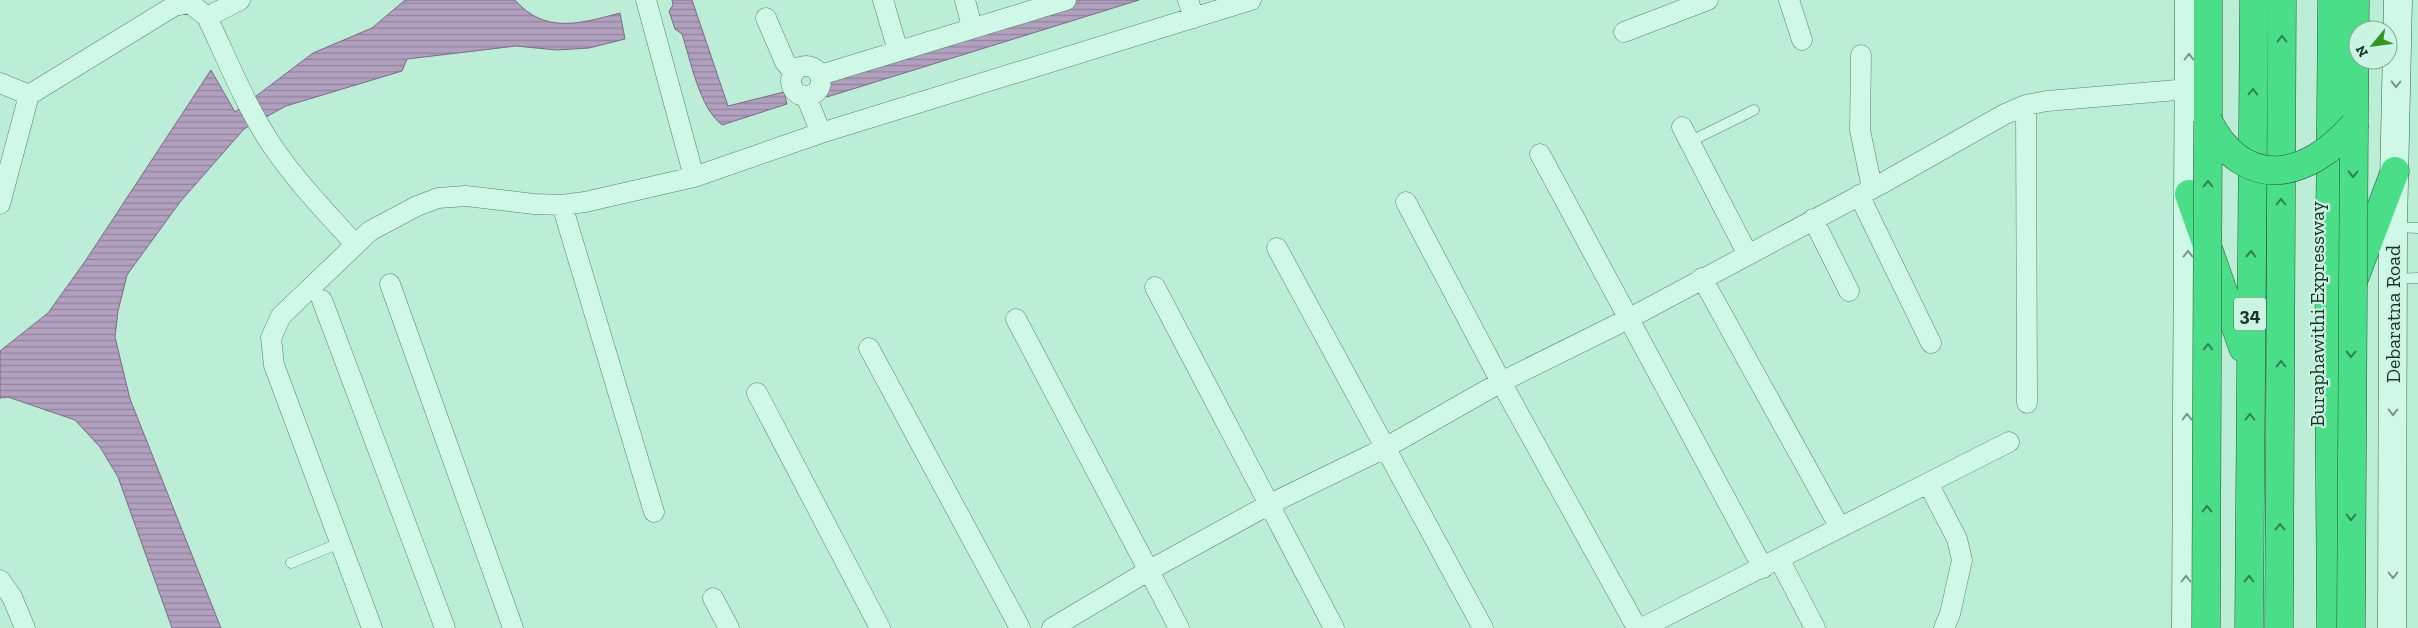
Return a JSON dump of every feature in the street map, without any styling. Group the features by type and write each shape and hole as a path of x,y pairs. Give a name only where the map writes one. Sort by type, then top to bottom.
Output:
{"highway":[{"path":"2206,628 2208,0"},
{"name":"34","path":"2249,628 2254,0"},
{"name":"Buraphawithi Expressway","path":"2279,628 2282,0"},
{"name":"Buraphawithi Expressway","path":"2315,628 2318,0"},
{"path":"2331,628 2332,0"},
{"path":"2351,628 2355,0"},
{"path":"2208,121 2216,137 2242,162 2274,170 2291,169 2316,159 2337,143 2354,125"},
{"path":"2330,343 2394,171"},
{"path":"2189,194 2250,366"}],"main road":[{"path":"2186,628 2190,0"},
{"name":"Debaratna Road","path":"2392,628 2406,278 2406,228 2394,171 2398,0"}],"street":[{"path":"207,17 240,0"},
{"path":"646,0 694,177"},
{"path":"883,0 898,51"},
{"path":"965,0 972,27"},
{"path":"820,75 1046,3 1066,0"},
{"path":"372,628 274,366 271,338 282,316 355,244 378,227 417,206 438,198 466,196 534,204 562,205 584,202 694,177 1191,9 1251,0"},
{"path":"1624,32 1708,0"},
{"path":"1789,0 1802,40"},
{"path":"0,204 28,95 174,6 190,3 207,17 256,120 272,146 298,181 355,244"},
{"path":"766,18 784,62 794,73"},
{"path":"1861,55 1860,130 1870,189 1931,343"},
{"path":"820,75 809,66 802,66 794,73 791,83 794,90 806,96 821,133"},
{"path":"806,96 813,94 819,89 820,75"},
{"path":"0,82 28,95"},
{"path":"1052,628 1148,571 1270,504 1385,448 1501,382 1628,318 2006,114 2026,105 2047,101 2189,89"},
{"path":"2026,105 2027,404"},
{"path":"1686,135 1748,254"},
{"path":"1540,154 1628,318 1771,563 1815,628"},
{"path":"1406,202 1501,382 1637,628"},
{"path":"562,205 654,512"},
{"path":"1813,219 1849,291"},
{"path":"1277,248 1483,628"},
{"path":"1702,278 1839,526"},
{"path":"390,284 513,628"},
{"path":"1155,287 1334,628"},
{"path":"322,300 444,628"},
{"path":"1016,318 1179,628"},
{"path":"869,348 1020,628"},
{"path":"757,393 880,628"},
{"path":"1642,628 1771,563 1839,526 2010,442"},
{"path":"1928,482 1958,539 1962,560 1950,614 1944,628"},
{"path":"0,580 12,597 25,628"},
{"path":"713,598 729,628"}],"lane":[{"path":"1686,135 1754,110"},
{"path":"291,563 340,543"}],"shaded area":[{"path":"405,0 515,0 527,11 539,18 551,22 564,23 578,23 620,13 625,39 589,48 557,50 516,46 407,59 402,71 286,106 244,129 180,202 127,275 118,311 115,337 130,399 221,628 172,628 118,477 100,447 75,420 8,397 0,398 0,351 48,313 86,260 211,70 235,112 313,53 372,28"},
{"path":"672,0 692,0 728,106 784,92 787,104 722,125 707,107 697,83 682,34 675,29 669,11 673,5"},
{"path":"1074,0 1139,0 827,97 821,92 822,83"}]}
